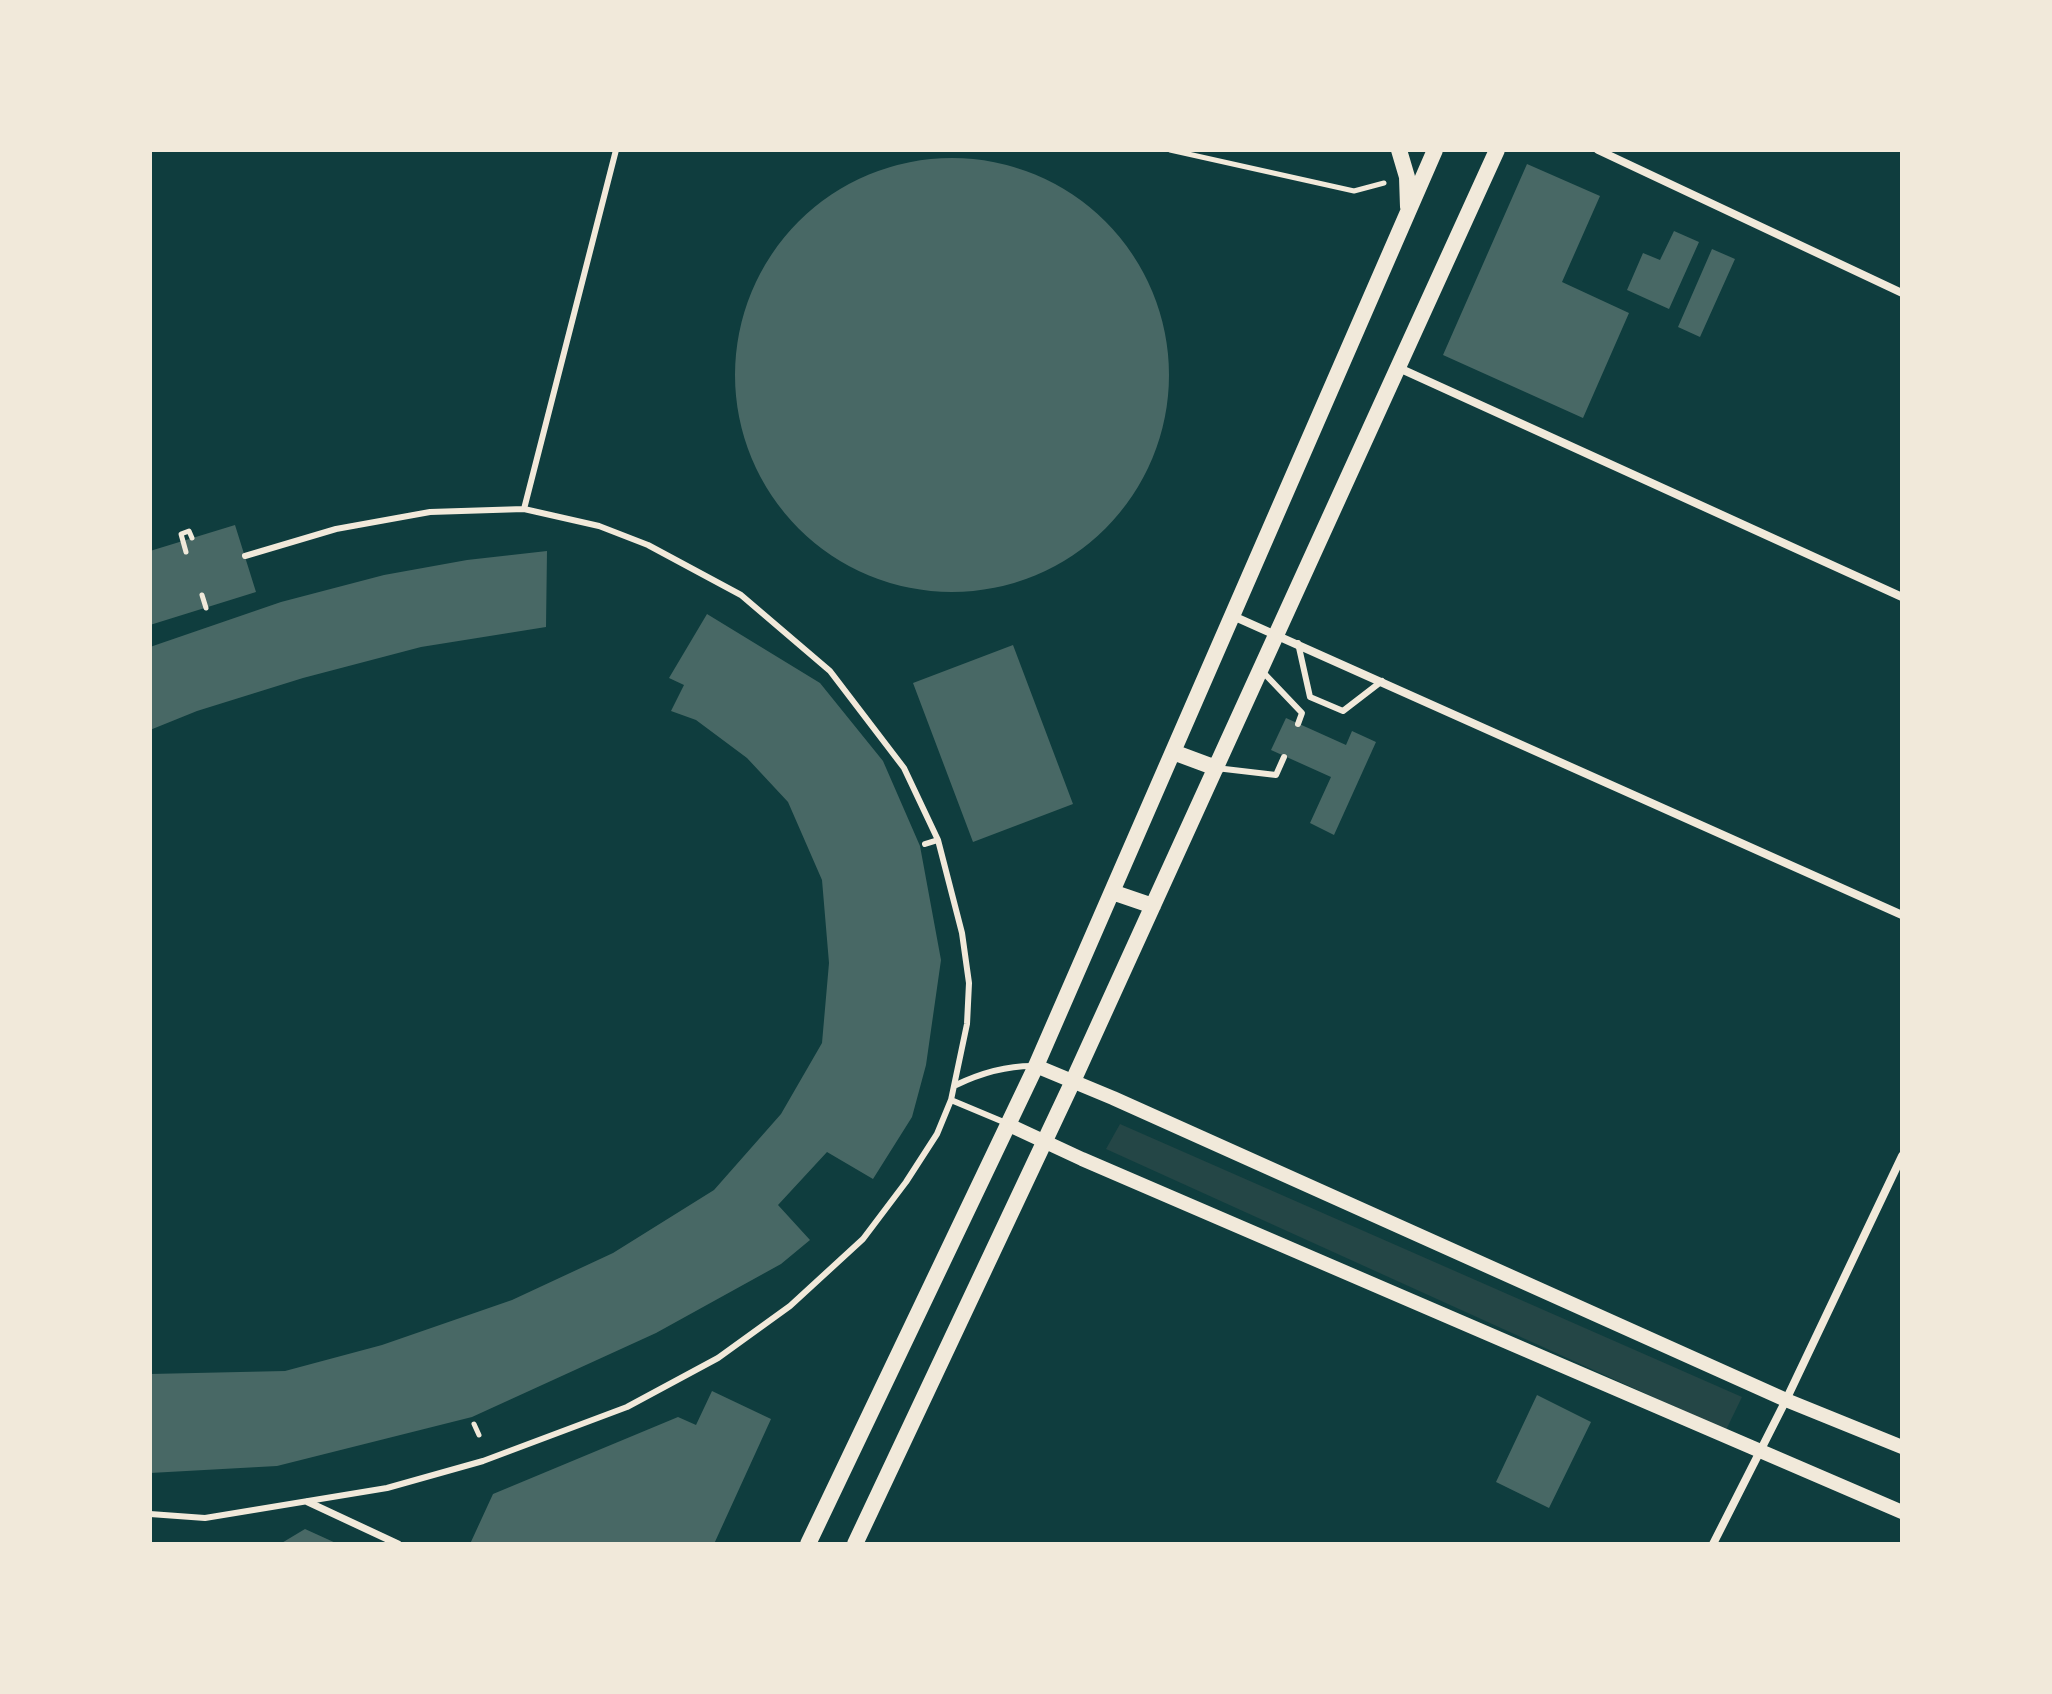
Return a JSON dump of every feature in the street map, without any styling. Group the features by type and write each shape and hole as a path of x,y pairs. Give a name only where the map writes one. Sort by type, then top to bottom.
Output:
{"main road":[{"path":"1399,150 1407,177 1408,210"},
{"path":"808,1544 1036,1066 1435,150"},
{"path":"855,1544 1045,1142 1497,150"},
{"path":"1173,752 1216,768"},
{"path":"1112,892 1153,906"}],"street":[{"path":"1598,150 1902,293"},
{"path":"1399,368 1902,597"},
{"path":"1233,616 1902,915"},
{"path":"1036,1066 1786,1400 1902,1447"},
{"path":"1009,1125 1902,1512"},
{"path":"1713,1544 1786,1400 1902,1156"},
{"path":"308,1502 398,1544"}],"lane":[{"path":"524,509 616,150"},
{"path":"150,1514 205,1518 387,1488 483,1461 627,1407 718,1358 790,1306 863,1239 906,1182 937,1134 951,1100 967,1024 969,983 962,933 938,840 904,768 830,671 741,595 648,545 599,526 524,509 414,515 336,529 245,556"},
{"path":"1298,643 1310,697 1298,724"},
{"path":"1261,670 1302,713"},
{"path":"1310,697 1343,711 1382,681"},
{"path":"1216,768 1276,775 1284,757"},
{"path":"925,844 938,840"},
{"path":"956,1085 994,1070 1036,1066"},
{"path":"951,1100 1009,1125"}],"path":[{"path":"1170,150 1354,191 1407,177"},
{"path":"186,552 181,534 189,531 192,538"},
{"path":"202,595 206,608"},
{"path":"474,1424 479,1435"}],"shaded area":[{"path":"1120,1124 1742,1397 1726,1430 1106,1149"}],"building":[{"path":"952,158 994,162 1035,174 1073,194 1106,221 1133,254 1153,292 1165,333 1169,375 1165,417 1153,458 1133,496 1106,529 1073,556 1035,576 994,588 952,592 910,588 869,576 831,556 798,529 771,496 751,458 739,417 735,375 739,333 751,292 771,254 798,221 831,194 869,174 910,162"},
{"path":"1527,164 1600,196 1562,282 1629,313 1583,418 1443,355"},
{"path":"1674,231 1699,242 1669,309 1627,290 1643,253 1660,260"},
{"path":"1712,249 1735,259 1700,337 1678,327"},
{"path":"235,525 256,592 150,625 150,551"},
{"path":"547,551 546,627 421,647 303,678 197,711 150,730 150,647 281,602 384,575 467,560"},
{"path":"707,614 820,683 883,761 920,846 941,960 926,1065 912,1117 873,1179 827,1152 778,1205 810,1240 781,1264 656,1333 472,1417 277,1466 150,1473 150,1374 285,1371 382,1345 512,1300 613,1253 714,1190 781,1114 822,1043 829,963 822,880 788,802 747,758 696,720 671,711 684,685 669,678"},
{"path":"1013,645 1073,804 973,842 913,683"},
{"path":"1286,718 1346,745 1352,731 1376,742 1334,835 1310,823 1331,777 1271,750"},
{"path":"712,1391 771,1419 714,1544 470,1544 493,1494 678,1417 696,1425"},
{"path":"1537,1395 1591,1422 1549,1508 1496,1482"},
{"path":"305,1529 338,1544 280,1544"}]}
